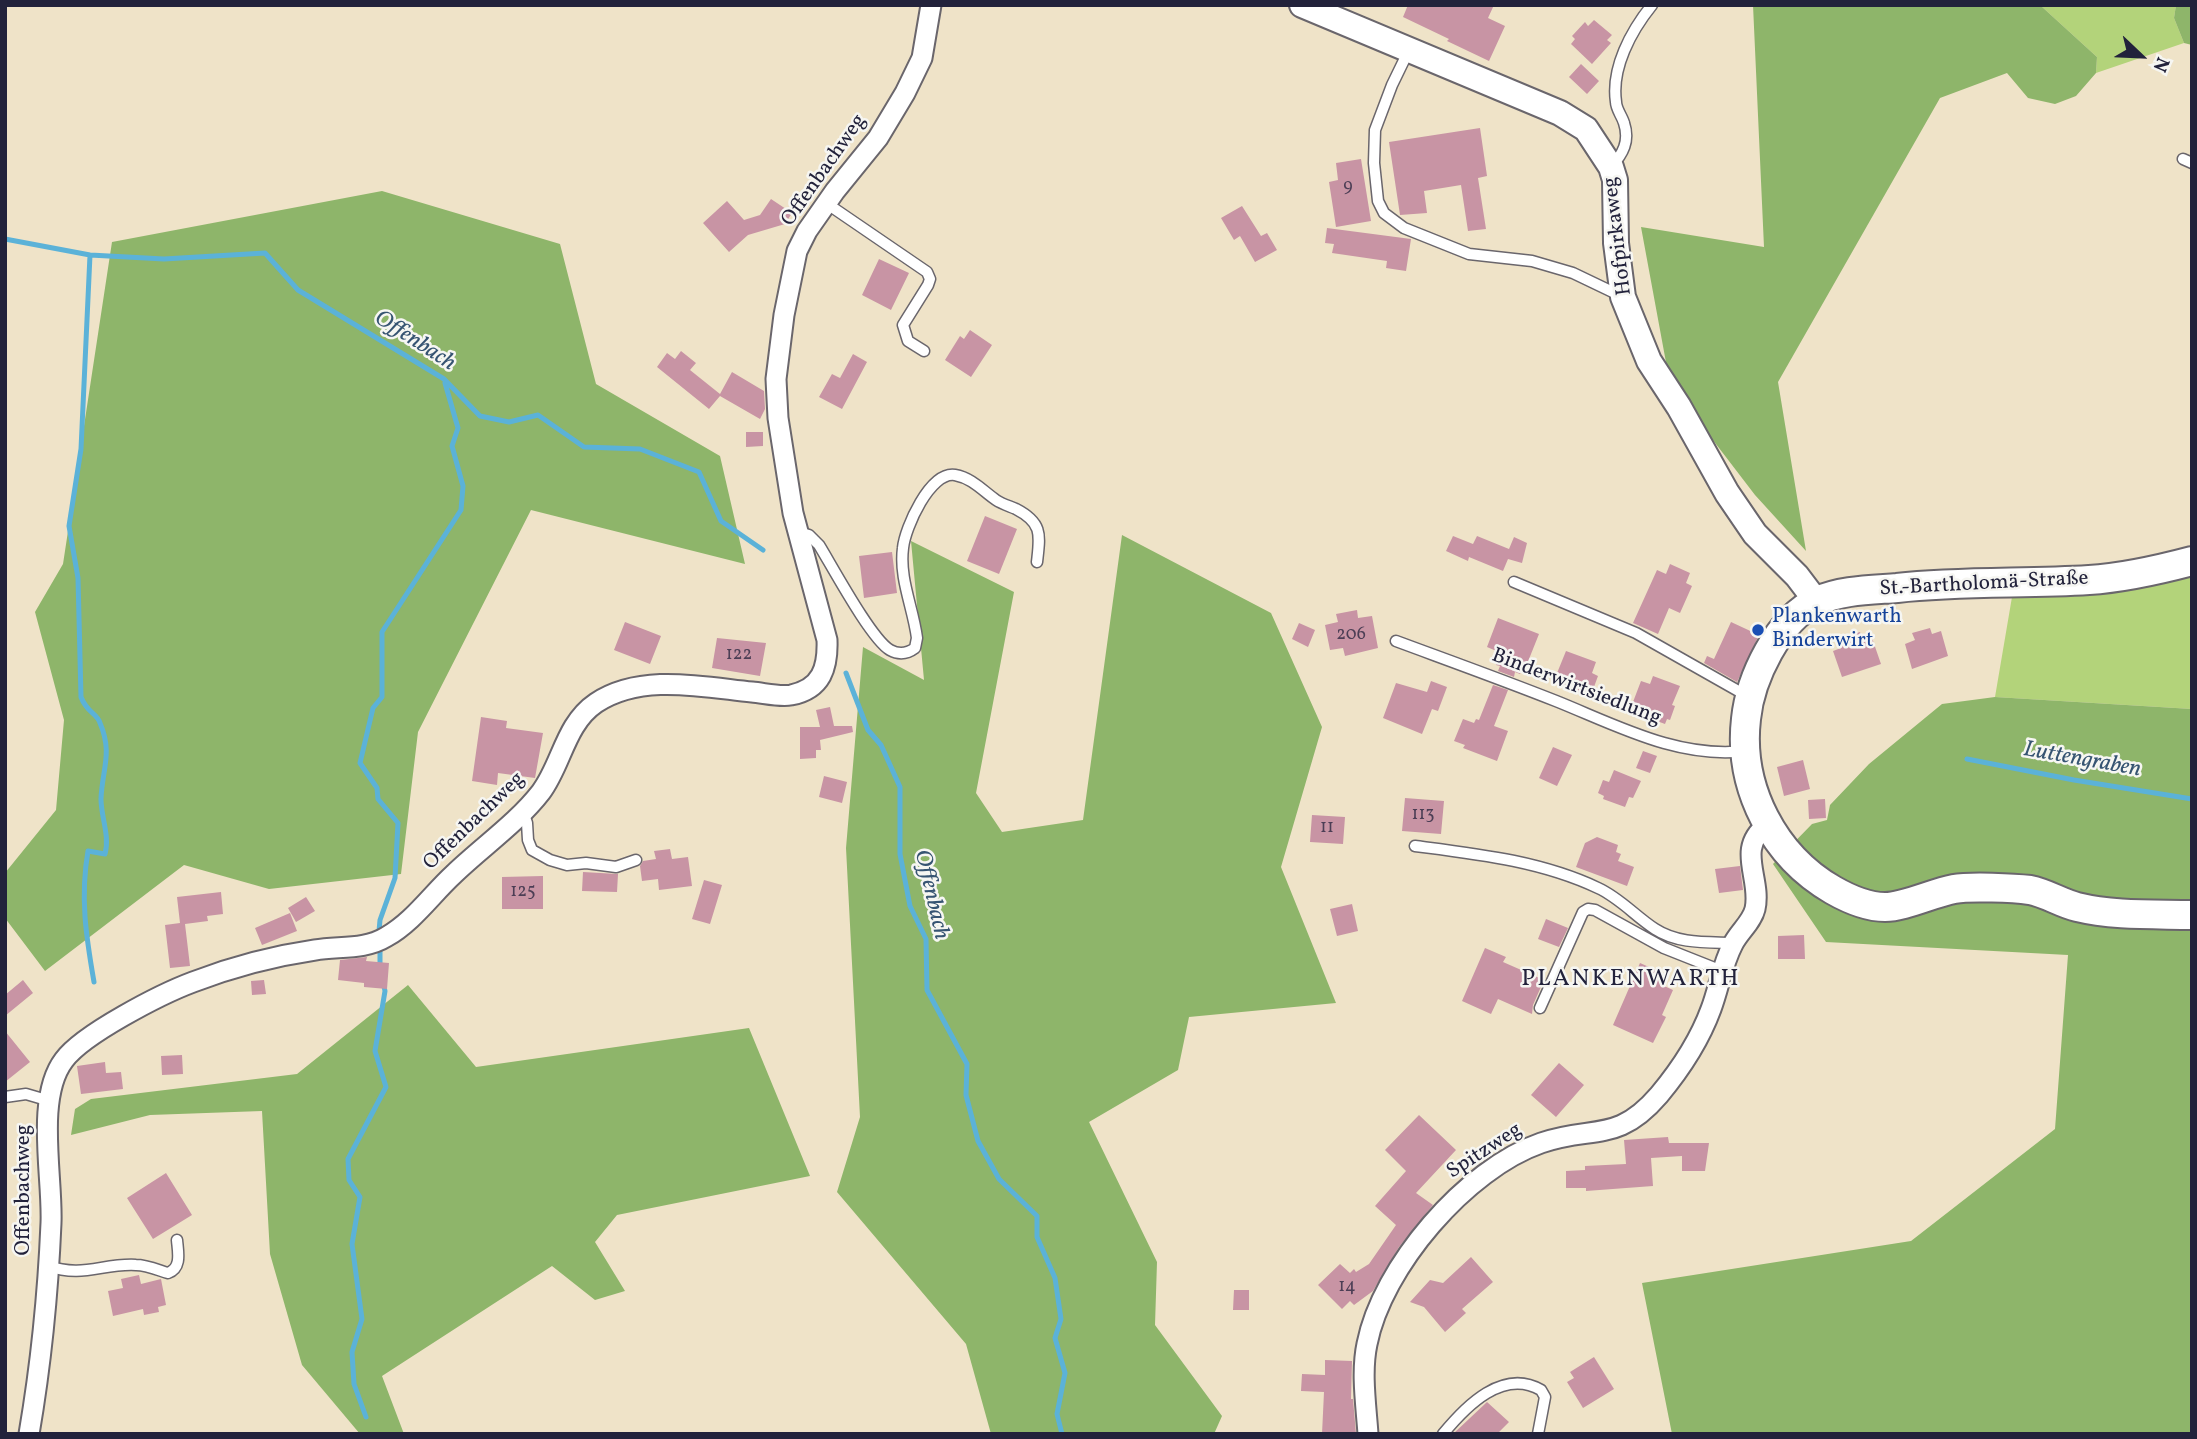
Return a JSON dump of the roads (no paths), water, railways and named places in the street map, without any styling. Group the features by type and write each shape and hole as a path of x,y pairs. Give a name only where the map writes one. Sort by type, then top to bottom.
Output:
{"main road":[{"name":"St.-Bartholomä-Straße","path":"2192,561 2118,577 2090,580 1926,584 1842,593 1816,601 1799,612 1776,639 1755,680 1744,731 1750,781 1767,825 1800,868 1842,895 1885,907 1956,889 2031,890 2078,907 2130,914 2192,915"}],"street":[{"name":"Offenbachweg","path":"29,1434 41,1368 51,1220 47,1121 53,1080 62,1062 76,1046 164,993 248,964 315,950 362,946 384,939 401,927 451,876 523,812 544,788 580,718 596,703 642,686 682,685 788,696 810,687 819,678 828,660 827,640 798,532 778,418 776,379 784,315 797,251 826,203 878,138 905,93 922,58 931,5"},
{"name":"Hofpirkaweg","path":"1302,5 1560,113 1586,129 1611,167 1615,180 1616,243 1623,296 1649,361 1679,407 1727,494 1755,534 1797,576 1816,601"},
{"name":"Spitzweg","path":"1368,1434 1365,1356 1367,1342 1387,1290 1438,1215 1476,1180 1513,1156 1538,1144 1562,1137 1616,1129 1630,1122 1659,1094 1703,1029 1734,943 1755,908 1751,848 1759,831 1767,825"}],"lane":[{"path":"1611,167 1623,154 1627,138 1615,104 1616,78 1628,41 1652,5"},
{"path":"1409,50 1375,130 1374,163 1378,201 1384,213 1404,228 1469,254 1532,261 1573,273 1623,296"},
{"path":"826,203 927,272 930,279 928,285 903,325 908,341 924,351"},
{"path":"798,532 809,535 819,545 875,635 888,649 899,653 909,653 915,648 917,638 902,564 903,545 920,503 929,488 941,478 953,474 964,478 984,489 996,501 1025,514 1041,534 1037,562"},
{"path":"1514,582 1556,597 1636,633 1749,698"},
{"name":"Binderwirtsiedlung","path":"1396,640 1647,738 1701,751 1745,751"},
{"path":"523,812 527,822 527,840 532,850 550,860 567,865 586,863 616,867 636,860"},
{"path":"1415,846 1528,863 1599,888 1657,930 1681,940 1734,943"},
{"path":"1540,1008 1583,912 1588,909 1605,915 1664,947 1722,971"},
{"path":"5,1097 26,1094 50,1101"},
{"path":"48,1266 76,1273 137,1265 173,1272 179,1256 177,1240"},
{"path":"1443,1434 1493,1388 1524,1383 1541,1390 1545,1397 1538,1434"}],"waterway":[{"name":"Offenbach","path":"5,239 90,255 164,259 265,253 298,290 444,379 480,416 509,422 538,415 584,447 640,449 699,472 721,521 763,550"},
{"path":"90,255 81,449 69,526 78,578 81,697 99,720 106,743 101,799 106,833 105,854 88,851 84,884 86,932 94,982"},
{"path":"379,931 380,920 395,878 398,823 378,799 377,788 360,763 373,708 382,697 382,632 461,510 463,486 452,446 458,428 445,383"},
{"name":"Offenbach","path":"846,673 868,730 881,745 900,787 900,854 910,906 926,939 927,990 967,1064 966,1095 978,1141 999,1179 1037,1216 1037,1237 1055,1278 1061,1319 1055,1338 1065,1373 1057,1414 1062,1434"},
{"name":"Luttengraben","path":"1967,759 2192,799"},
{"path":"380,948 380,969"},
{"path":"366,1417 354,1384 352,1352 362,1319 352,1244 360,1197 349,1180 348,1159 386,1087 375,1051 385,991 383,982"}],"place":[{"name":"Plankenwarth Binderwirt","path":"1758,630"}],"district":[{"name":"PLANKENWARTH","path":"1631,981"}]}
